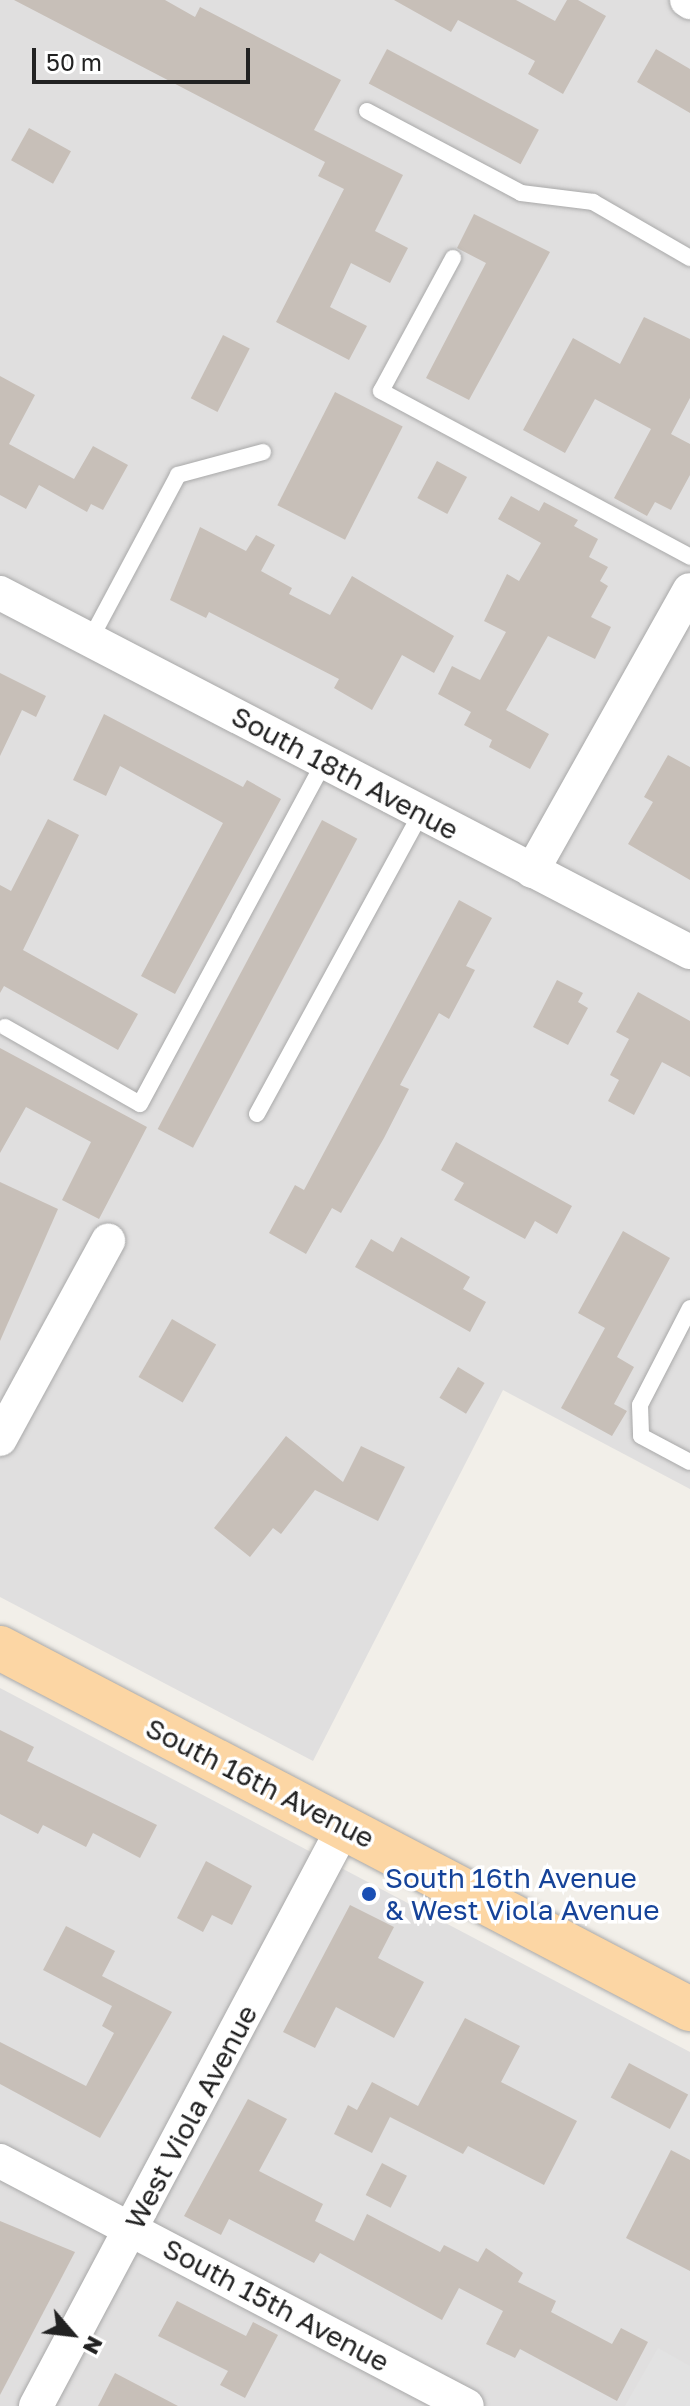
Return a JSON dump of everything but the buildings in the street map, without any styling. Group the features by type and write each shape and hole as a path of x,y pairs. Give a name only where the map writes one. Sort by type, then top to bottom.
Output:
{"main road":[{"name":"South 16th Avenue","path":"0,1648 690,2009"}],"street":[{"path":"532,871 690,590"},
{"name":"South 18th Avenue","path":"0,593 690,952"},
{"path":"0,1439 108,1241"},
{"name":"West Viola Avenue","path":"36,2406 344,1827"},
{"name":"South 15th Avenue","path":"0,2161 467,2406"}],"lane":[{"path":"367,111 521,193 593,202 690,258"},
{"path":"453,258 381,391 690,557"},
{"path":"90,640 178,475 263,452"},
{"path":"5,1027 140,1104 324,762"},
{"path":"257,1114 421,813"},
{"path":"690,1308 640,1405 641,1436 690,1462"}],"shaded area":[{"path":"0,0 690,0 690,1489 503,1390 313,1761 0,1597"},
{"path":"0,1688 690,2052 690,2406 0,2406"},
{"path":"658,2348 690,2366 690,2406 625,2406"}],"place":[{"name":"South 16th Avenue & West Viola Avenue","path":"369,1894"}]}
